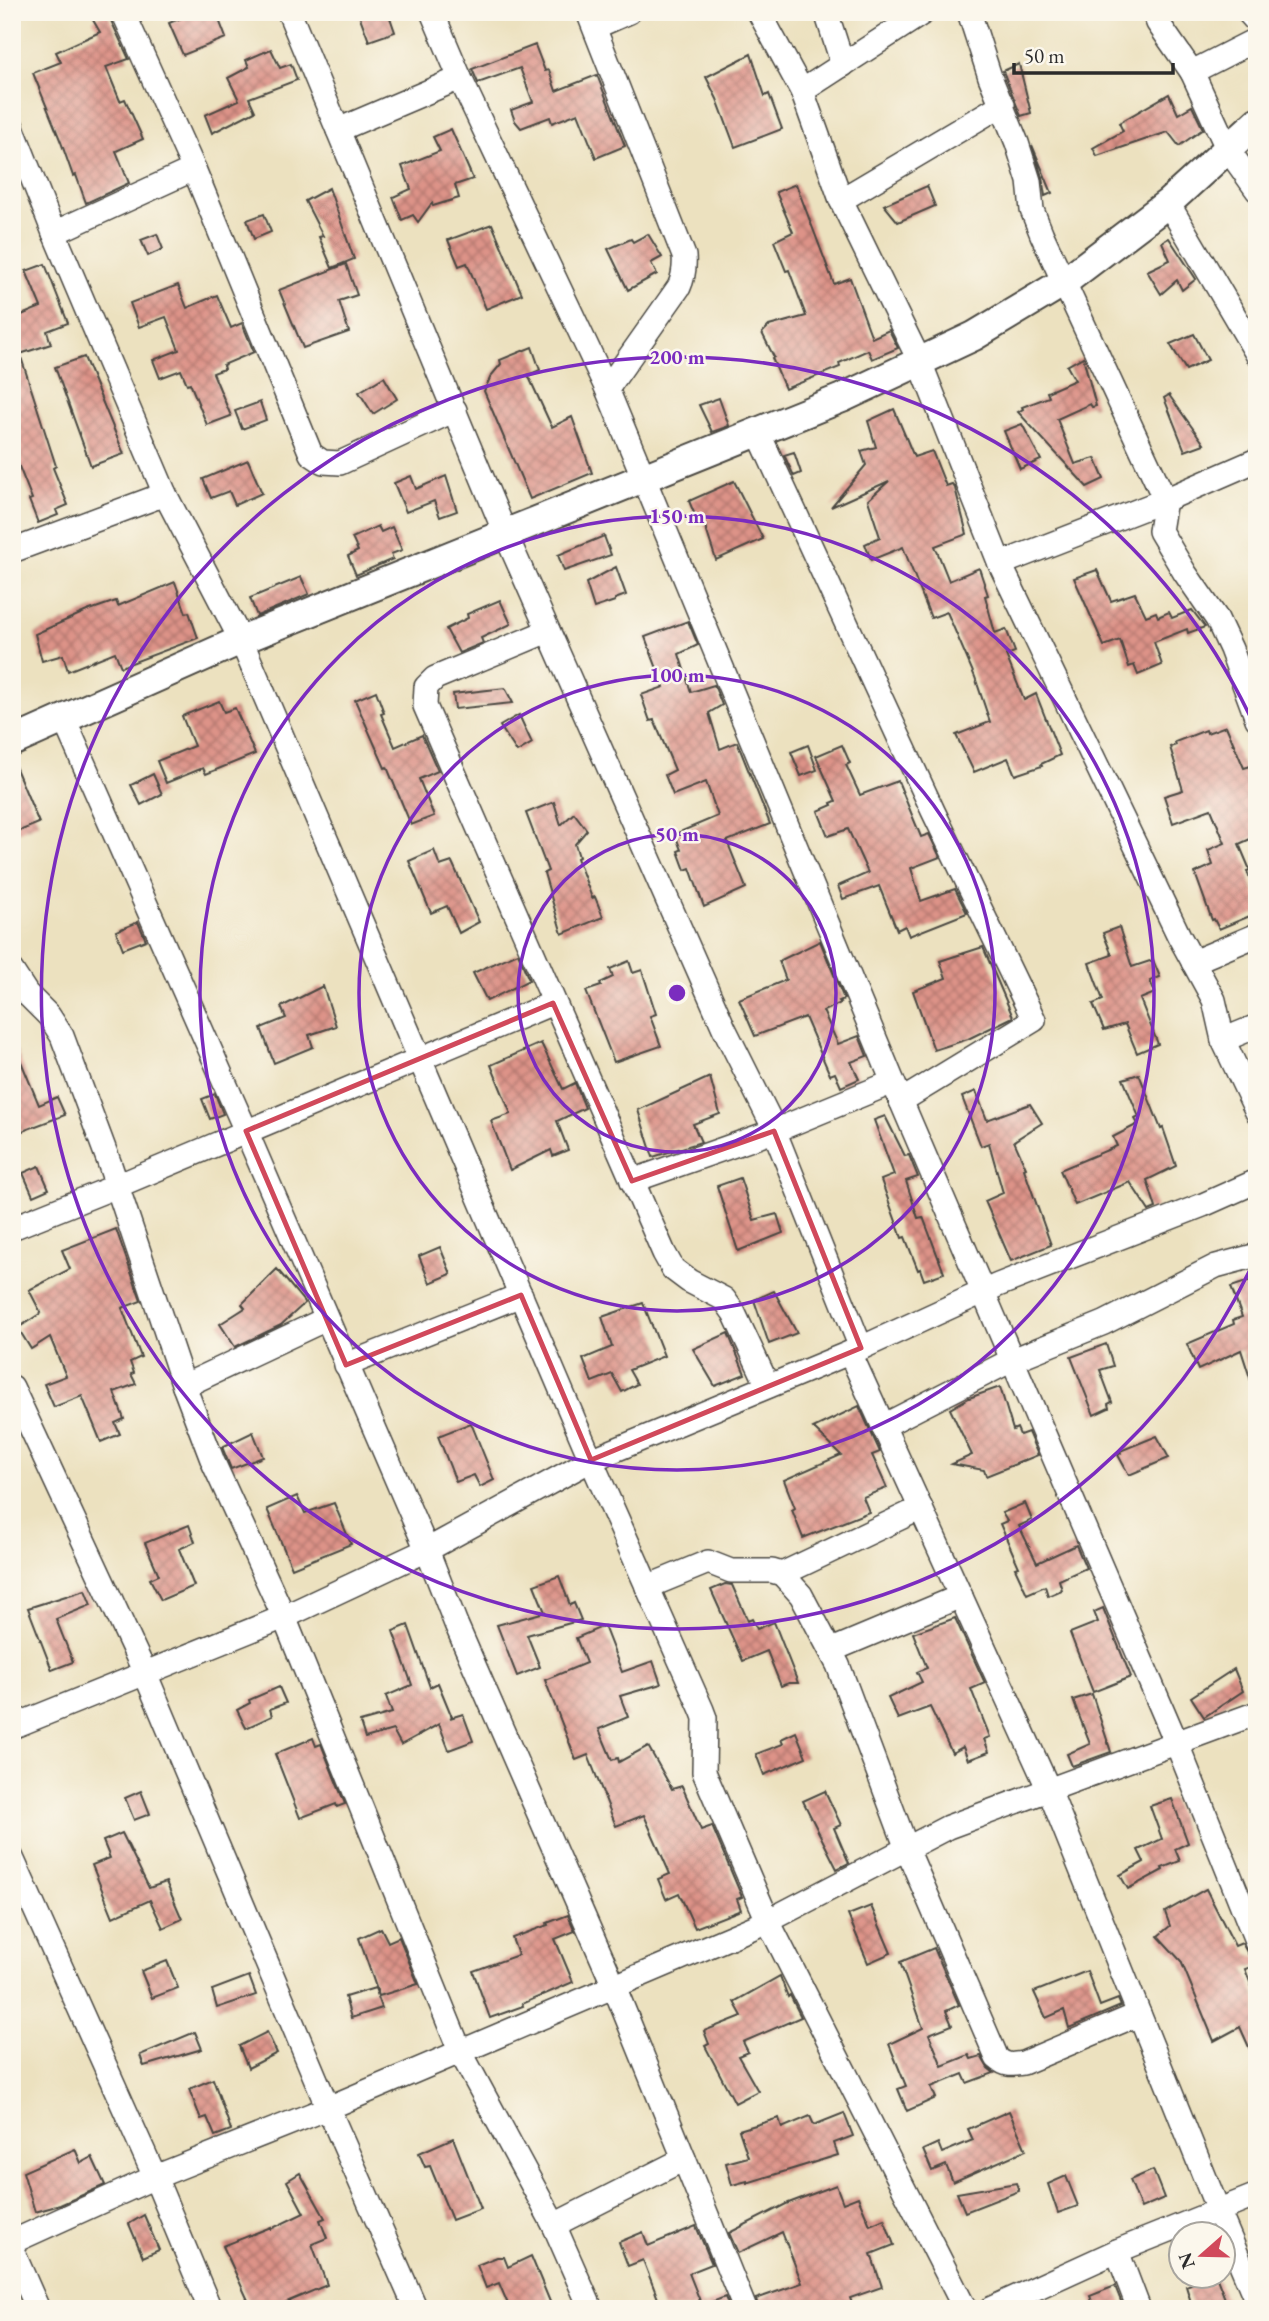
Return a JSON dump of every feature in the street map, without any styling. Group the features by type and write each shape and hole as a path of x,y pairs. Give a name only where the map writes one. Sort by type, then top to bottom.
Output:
{"street":[{"path":"123,12 194,169 311,454 323,462 340,463 455,410"},
{"path":"289,12 505,533 724,1028 774,1131 883,1426 1049,1790 1257,2302"},
{"path":"432,12 460,78 607,389 897,1092 1010,1361 1177,1744 1257,1943"},
{"path":"607,389 679,287 685,274 684,256 592,20 629,12"},
{"path":"759,12 802,91 841,200 920,362 1000,564 1179,936 1214,1000 1223,1040 1257,1112"},
{"path":"826,12 843,65"},
{"path":"802,91 924,12"},
{"path":"969,12 1029,181 1032,210 1165,500 1160,531 1217,619 1257,719"},
{"path":"1154,12 1158,23 1192,72 1227,148 1257,190"},
{"path":"1248,12 1257,22"},
{"path":"1192,72 1257,39"},
{"path":"338,130 460,78"},
{"path":"841,200 1003,104"},
{"path":"12,742 241,640 842,398 974,336 1064,282 1168,202 1257,122"},
{"path":"12,127 165,495 241,640 591,1460 705,1718 704,1772 768,1921 965,2309"},
{"path":"54,233 194,169"},
{"path":"1168,202 1257,354"},
{"path":"632,1181 774,1131 897,1092 1034,1020 927,799 758,432"},
{"path":"1000,564 1165,500 1257,460"},
{"path":"12,551 165,495"},
{"path":"548,631 435,678 426,687 424,700 427,712 553,1003 673,1269 689,1281 724,1299 734,1313 768,1386"},
{"path":"64,719 246,1131 614,1986 745,2309"},
{"path":"1193,962 1257,935"},
{"path":"12,971 27,994 49,1016 62,1035 213,1462 285,1617 460,2051 554,2225 591,2309"},
{"path":"12,1227 117,1186 553,1003"},
{"path":"1223,1040 1257,1026"},
{"path":"12,1727 285,1617 427,1550 591,1460 855,1350 981,1292 1203,1205 1257,1181"},
{"path":"883,1426 1010,1361 1104,1323 1216,1266 1257,1255"},
{"path":"346,1365 521,1295"},
{"path":"184,1386 326,1319"},
{"path":"12,1387 145,1673 328,2108 416,2309"},
{"path":"782,1574 921,1508"},
{"path":"647,1587 708,1562 731,1571 772,1571 782,1574 801,1595 832,1650 907,1849 997,2058 1004,2064 1023,2063 1139,2014"},
{"path":"832,1650 961,1596"},
{"path":"12,2242 155,2177 328,2108 768,1921 948,1827 1257,1713"},
{"path":"12,1858 155,2177 210,2309"},
{"path":"554,2225 684,2160"},
{"path":"990,2309 1117,2251 1257,2195"},
{"path":"12,2250 38,2309"},
{"path":"1117,2251 1139,2309"}],"highlighted area":[{"path":"553,1003 632,1181 774,1131 861,1348 591,1460 521,1295 346,1365 246,1131"}],"building":[{"path":"107,12 129,59 106,67 120,101 125,99 143,139 116,151 129,183 86,203 33,73 61,62 56,52 100,32 93,20"},
{"path":"196,12 216,12 226,38 183,55 169,23"},
{"path":"358,12 388,12 395,32 369,41"},
{"path":"535,45 545,71 549,70 556,91 597,75 625,146 596,158 578,113 552,123 550,117 521,128 511,110 533,102 520,68 478,83 472,69"},
{"path":"271,49 280,68 291,64 297,80 249,98 255,111 212,133 205,115 239,100 228,78 249,67 246,60"},
{"path":"751,54 765,96 769,94 782,129 735,147 706,77"},
{"path":"1019,64 1031,113 1021,116 1003,71"},
{"path":"1169,94 1178,114 1192,106 1203,129 1179,146 1168,132 1097,156 1093,148 1123,131 1119,123"},
{"path":"451,129 473,179 455,185 459,198 433,206 432,203 418,222 413,215 402,220 393,197 411,189 402,166 440,151 433,137"},
{"path":"1032,145 1052,193 1045,196 1042,177"},
{"path":"796,184 834,284 850,278 872,338 889,330 898,348 872,359 868,350 839,363 840,367 785,389 762,333 769,326 806,316 789,270 786,271 774,241 793,232 776,192"},
{"path":"927,186 935,206 898,222 884,205"},
{"path":"329,188 354,259 332,268 319,237 323,236 305,201"},
{"path":"264,214 271,232 254,239 247,220"},
{"path":"492,224 522,294 486,309 467,263 459,266 448,240"},
{"path":"157,234 163,249 148,256 141,240"},
{"path":"648,234 662,257 651,263 657,274 628,290 608,249 631,239 633,242"},
{"path":"1169,238 1196,279 1182,290 1177,280 1161,294 1147,271 1170,260 1162,242"},
{"path":"45,264 68,323 47,331 51,344 20,354 56,466 53,468 68,505 56,510 58,515 38,523 29,500 32,499 12,449 12,319 41,307 26,271"},
{"path":"346,264 357,295 339,301 349,332 303,348 279,290"},
{"path":"178,285 187,308 217,295 231,328 242,323 254,352 223,365 224,369 213,373 231,416 207,425 190,383 187,384 181,370 160,378 153,360 179,350 166,317 139,327 130,303"},
{"path":"1194,334 1208,360 1186,370 1170,344"},
{"path":"532,347 540,370 528,375 550,423 552,427 572,417 592,473 530,499 484,391 501,364 500,360"},
{"path":"84,357 124,454 91,466 55,367"},
{"path":"1083,357 1096,406 1092,407 1090,404 1057,419 1075,464 1095,458 1104,479 1087,487 1018,412 1022,407 1049,397 1047,392 1075,380 1067,366"},
{"path":"384,377 397,399 373,414 359,392"},
{"path":"1169,395 1204,444 1185,451 1164,398"},
{"path":"719,398 729,426 712,432 699,405"},
{"path":"260,402 266,420 242,429 235,411"},
{"path":"894,409 914,457 932,451 946,486 952,484 955,488 967,534 935,546 949,581 979,568 988,595 985,596 995,633 1006,629 1015,652 1006,655 1024,700 1036,694 1060,755 1041,764 1042,766 1015,775 1008,758 974,772 956,735 990,722 975,677 947,612 931,618 903,547 871,560 865,544 880,537 868,500 889,481 831,507 866,465 861,451 876,447 868,421"},
{"path":"1022,424 1041,460 1020,469 1004,431"},
{"path":"794,452 801,473 794,476 784,455"},
{"path":"248,460 262,493 235,505 229,491 211,498 203,479"},
{"path":"411,476 416,489 446,476 457,511 440,517 434,501 406,512 394,483"},
{"path":"734,481 763,539 716,560 704,523 699,525 689,501"},
{"path":"378,526 381,532 392,527 402,550 391,554 393,559 356,575 348,556 358,551 352,538"},
{"path":"604,536 611,555 564,571 558,555"},
{"path":"616,567 626,595 594,608 586,583"},
{"path":"1097,570 1111,601 1135,593 1146,616 1156,612 1158,617 1169,612 1172,618 1192,610 1205,627 1188,633 1187,629 1154,642 1162,665 1138,675 1134,665 1129,667 1120,640 1104,646 1074,578"},
{"path":"301,577 309,594 257,616 250,598"},
{"path":"175,582 198,638 121,667 115,652 68,671 63,655 42,661 35,634 87,611 116,601 118,606"},
{"path":"500,600 511,624 481,638 483,643 459,653 446,629 468,618 467,614"},
{"path":"688,621 698,645 679,654 691,692 714,685 722,705 709,713 720,749 737,742 770,824 727,841 746,888 704,907 690,868 685,870 675,834 718,816 706,782 673,795 665,775 675,770 654,720 650,721 641,695 664,687 645,637"},
{"path":"505,688 513,703 455,709 453,694"},
{"path":"376,691 384,713 381,714 395,747 422,735 438,771 419,779 434,816 411,825 355,700"},
{"path":"219,701 224,712 235,708 255,754 206,774 203,768 166,783 157,761 194,746 182,716"},
{"path":"519,715 532,743 517,752 500,726"},
{"path":"1226,726 1244,768 1257,764 1257,836 1239,844 1250,870 1247,871 1257,900 1257,913 1219,929 1214,919 1212,920 1195,873 1213,865 1208,850 1225,843 1211,809 1173,823 1164,796 1183,790 1170,747 1176,745 1175,742 1206,730 1207,733"},
{"path":"808,745 817,770 801,776 791,752"},
{"path":"842,745 850,763 846,765 860,795 898,781 921,837 929,834 940,857 911,868 921,901 955,889 967,913 909,936 905,926 897,930 879,886 843,899 838,886 868,873 848,829 828,836 818,811 836,801 816,756"},
{"path":"12,759 39,823 12,834"},
{"path":"153,774 162,794 141,805 131,785"},
{"path":"554,802 561,825 574,813 587,830 575,844 579,857 577,858 592,898 595,897 603,917 562,934 544,873 548,871 526,813"},
{"path":"434,850 440,866 452,862 479,922 459,933 447,906 431,913 409,861"},
{"path":"138,922 146,940 123,949 116,931"},
{"path":"1119,927 1132,967 1153,960 1160,977 1150,981 1155,993 1140,999 1158,1044 1137,1053 1125,1024 1104,1030 1093,1004 1103,1000 1089,963 1112,955 1103,933"},
{"path":"820,941 844,999 823,1011 838,1044 859,1036 867,1056 851,1062 859,1079 841,1087 835,1073 830,1075 805,1017 755,1036 739,999 786,980 779,961"},
{"path":"983,947 1013,1017 968,1039 934,1050 913,991 946,978 940,961"},
{"path":"518,953 529,980 487,1001 473,973"},
{"path":"629,961 633,973 642,970 656,1014 650,1016 661,1046 614,1062 586,991 601,986 600,983 613,977 610,969"},
{"path":"323,986 336,1026 309,1035 313,1047 274,1063 261,1028 286,1018 281,1007"},
{"path":"12,1040 39,1105 57,1097 65,1115 12,1135"},
{"path":"541,1043 563,1089 575,1083 585,1108 557,1121 568,1150 553,1156 551,1150 510,1170 491,1121 511,1114 491,1065"},
{"path":"1139,1074 1161,1129 1163,1128 1176,1166 1147,1180 1156,1208 1149,1211 1130,1182 1075,1205 1060,1170 1117,1146 1113,1137 1138,1124 1135,1119 1139,1117 1123,1079"},
{"path":"710,1077 720,1114 693,1124 701,1142 653,1157 638,1110"},
{"path":"976,1091 987,1120 1030,1104 1042,1123 1014,1141 1026,1168 1024,1169 1051,1245 1011,1261 985,1201 1003,1193 989,1143 981,1146 962,1097"},
{"path":"215,1094 223,1114 210,1119 202,1099"},
{"path":"885,1116 905,1156 909,1155 918,1177 906,1181 918,1218 923,1217 944,1273 924,1280 905,1237 902,1238 881,1180 894,1175 874,1120"},
{"path":"39,1166 49,1189 33,1196 23,1173"},
{"path":"740,1178 754,1220 777,1214 783,1233 738,1251 717,1186"},
{"path":"116,1229 141,1301 122,1308 141,1357 130,1362 134,1373 131,1374 136,1384 114,1392 124,1419 115,1423 120,1434 101,1442 82,1396 54,1407 44,1384 66,1376 50,1337 31,1349 18,1328 41,1313 29,1290 70,1269 62,1250"},
{"path":"440,1247 451,1274 430,1283 419,1256"},
{"path":"277,1269 305,1303 281,1325 235,1347 220,1324 245,1308 242,1304"},
{"path":"1252,1280 1257,1293 1257,1386 1253,1387 1241,1350 1198,1370 1187,1344 1234,1324 1233,1320 1242,1317 1231,1287"},
{"path":"774,1291 797,1333 769,1344 754,1300"},
{"path":"643,1303 664,1356 629,1370 637,1384 622,1392 612,1374 592,1382 583,1359 612,1347 602,1317"},
{"path":"728,1333 745,1374 715,1386 693,1349"},
{"path":"1106,1344 1113,1366 1100,1370 1112,1402 1108,1404 1109,1408 1094,1415 1071,1357"},
{"path":"1000,1387 1013,1430 1017,1428 1020,1435 1028,1432 1038,1455 986,1476 984,1470 952,1464 972,1455 950,1409 969,1398"},
{"path":"859,1406 880,1452 872,1455 887,1488 863,1497 869,1512 803,1538 784,1480 841,1455 813,1428"},
{"path":"471,1423 494,1480 480,1487 474,1475 456,1482 438,1436"},
{"path":"253,1432 263,1457 231,1469 222,1447"},
{"path":"1157,1436 1169,1458 1129,1475 1118,1455 1120,1451"},
{"path":"297,1496 305,1513 334,1503 351,1544 292,1568 267,1509"},
{"path":"1025,1503 1032,1520 1019,1526 1037,1563 1076,1545 1086,1568 1059,1580 1062,1590 1048,1596 1045,1586 1027,1594 1015,1568 1019,1567 1000,1524 1007,1521 1002,1513"},
{"path":"189,1525 195,1542 179,1549 194,1586 161,1600 150,1579 159,1575 145,1543"},
{"path":"559,1576 570,1605 574,1603 581,1620 527,1635 540,1667 517,1676 497,1625 545,1612 534,1585"},
{"path":"725,1584 732,1585 748,1621 752,1619 757,1629 774,1622 798,1683 781,1686 767,1651 743,1661 711,1590"},
{"path":"85,1590 91,1605 56,1619 73,1662 52,1670 28,1608"},
{"path":"1103,1608 1131,1677 1093,1692 1070,1633 1098,1622 1094,1612"},
{"path":"955,1618 985,1683 971,1689 990,1737 984,1739 989,1752 968,1760 963,1747 952,1753 930,1707 898,1719 888,1698 922,1682 917,1672 927,1668 913,1633"},
{"path":"408,1625 430,1687 438,1683 452,1717 450,1718 463,1714 473,1741 449,1750 439,1724 401,1745 393,1730 365,1738 360,1722 392,1713 386,1696 412,1685 393,1631"},
{"path":"604,1626 622,1672 653,1661 661,1684 620,1696 628,1717 599,1729 612,1760 618,1758 619,1762 648,1746 672,1789 682,1786 701,1830 712,1826 742,1897 737,1899 741,1910 695,1928 679,1893 666,1899 658,1879 670,1874 644,1815 616,1826 588,1755 576,1760 545,1680 586,1663 576,1638"},
{"path":"1234,1669 1243,1691 1204,1717 1191,1697"},
{"path":"279,1687 286,1703 270,1709 272,1716 246,1728 237,1710 250,1703 249,1700"},
{"path":"1092,1694 1111,1752 1072,1766 1067,1754 1090,1744 1073,1700"},
{"path":"796,1732 806,1757 764,1775 756,1754 783,1744 781,1739"},
{"path":"313,1738 316,1746 321,1744 345,1804 337,1807 336,1804 300,1818 275,1754"},
{"path":"141,1791 150,1814 134,1820 125,1798"},
{"path":"825,1791 841,1825 834,1828 849,1863 837,1869 803,1801"},
{"path":"1172,1799 1188,1843 1175,1849 1180,1861 1162,1868 1163,1870 1128,1889 1120,1875 1144,1862 1138,1850 1162,1839 1150,1806"},
{"path":"122,1833 149,1888 166,1882 182,1919 163,1928 150,1900 113,1917 92,1865 110,1858 103,1841"},
{"path":"1206,1889 1235,1946 1242,1943 1248,1954 1257,1957 1257,1965 1245,1969 1257,2000 1257,2065 1240,2027 1214,2041 1181,1961 1158,1936 1170,1926 1165,1912"},
{"path":"871,1906 891,1953 868,1963 848,1915"},
{"path":"568,1915 575,1931 555,1939 573,1982 522,2004 523,2006 490,2018 473,1971 518,1955 512,1938"},
{"path":"381,1928 388,1942 399,1937 418,1984 379,1996 359,1938"},
{"path":"934,1948 959,2005 946,2011 952,2025 929,2034 942,2066 969,2055 971,2059 981,2056 994,2073 967,2083 963,2074 931,2087 936,2098 907,2111 898,2089 906,2086 889,2044 923,2028 900,1962"},
{"path":"167,1961 178,1988 152,1998 141,1971"},
{"path":"1087,1971 1100,2006 1118,1999 1121,2006 1069,2028 1064,2010 1046,2018 1034,1992"},
{"path":"249,1976 256,1995 217,2008 212,1990"},
{"path":"780,1976 788,1997 790,1995 801,2017 743,2042 748,2052 738,2056 758,2091 735,2103 705,2046 709,2044 704,2031 742,2016 734,2002"},
{"path":"375,1988 382,2008 351,2018 345,1997"},
{"path":"195,2032 202,2049 144,2066 140,2055"},
{"path":"267,2032 277,2053 248,2068 239,2046"},
{"path":"213,2079 231,2130 215,2136 207,2117 201,2119 189,2089"},
{"path":"1009,2111 1026,2150 953,2182 946,2165 932,2171 923,2150 938,2143 942,2153 973,2140 968,2129"},
{"path":"844,2113 853,2136 834,2143 838,2155 747,2183 732,2185 726,2163 748,2157 739,2130 779,2118 782,2128 810,2116 814,2125"},
{"path":"453,2138 481,2209 452,2220 430,2166 425,2167 419,2153"},
{"path":"75,2149 81,2163 92,2157 105,2185 60,2205 35,2212 23,2172"},
{"path":"1153,2170 1164,2198 1141,2208 1130,2180"},
{"path":"300,2173 325,2218 320,2220 327,2238 312,2244 327,2285 270,2309 252,2309 223,2246 271,2229 304,2213 287,2181"},
{"path":"1066,2176 1078,2206 1058,2213 1048,2184"},
{"path":"1016,2183 1019,2191 965,2212 957,2193"},
{"path":"836,2185 843,2203 858,2197 870,2225 884,2219 894,2245 871,2254 882,2287 850,2298 854,2309 759,2309 756,2299 802,2283 782,2232 738,2253 729,2233 786,2204"},
{"path":"144,2215 159,2250 143,2257 129,2224"},
{"path":"696,2226 712,2264 689,2273 702,2306 725,2297 730,2309 662,2309 643,2260 628,2266 619,2242 643,2232 648,2246"},
{"path":"531,2256 553,2309 510,2309 499,2283 486,2288 477,2265 504,2257 508,2267"},
{"path":"1115,2286 1124,2309 1095,2309 1090,2296"},
{"path":"1187,2290 1222,2290 1229,2309 1193,2309"}]}
